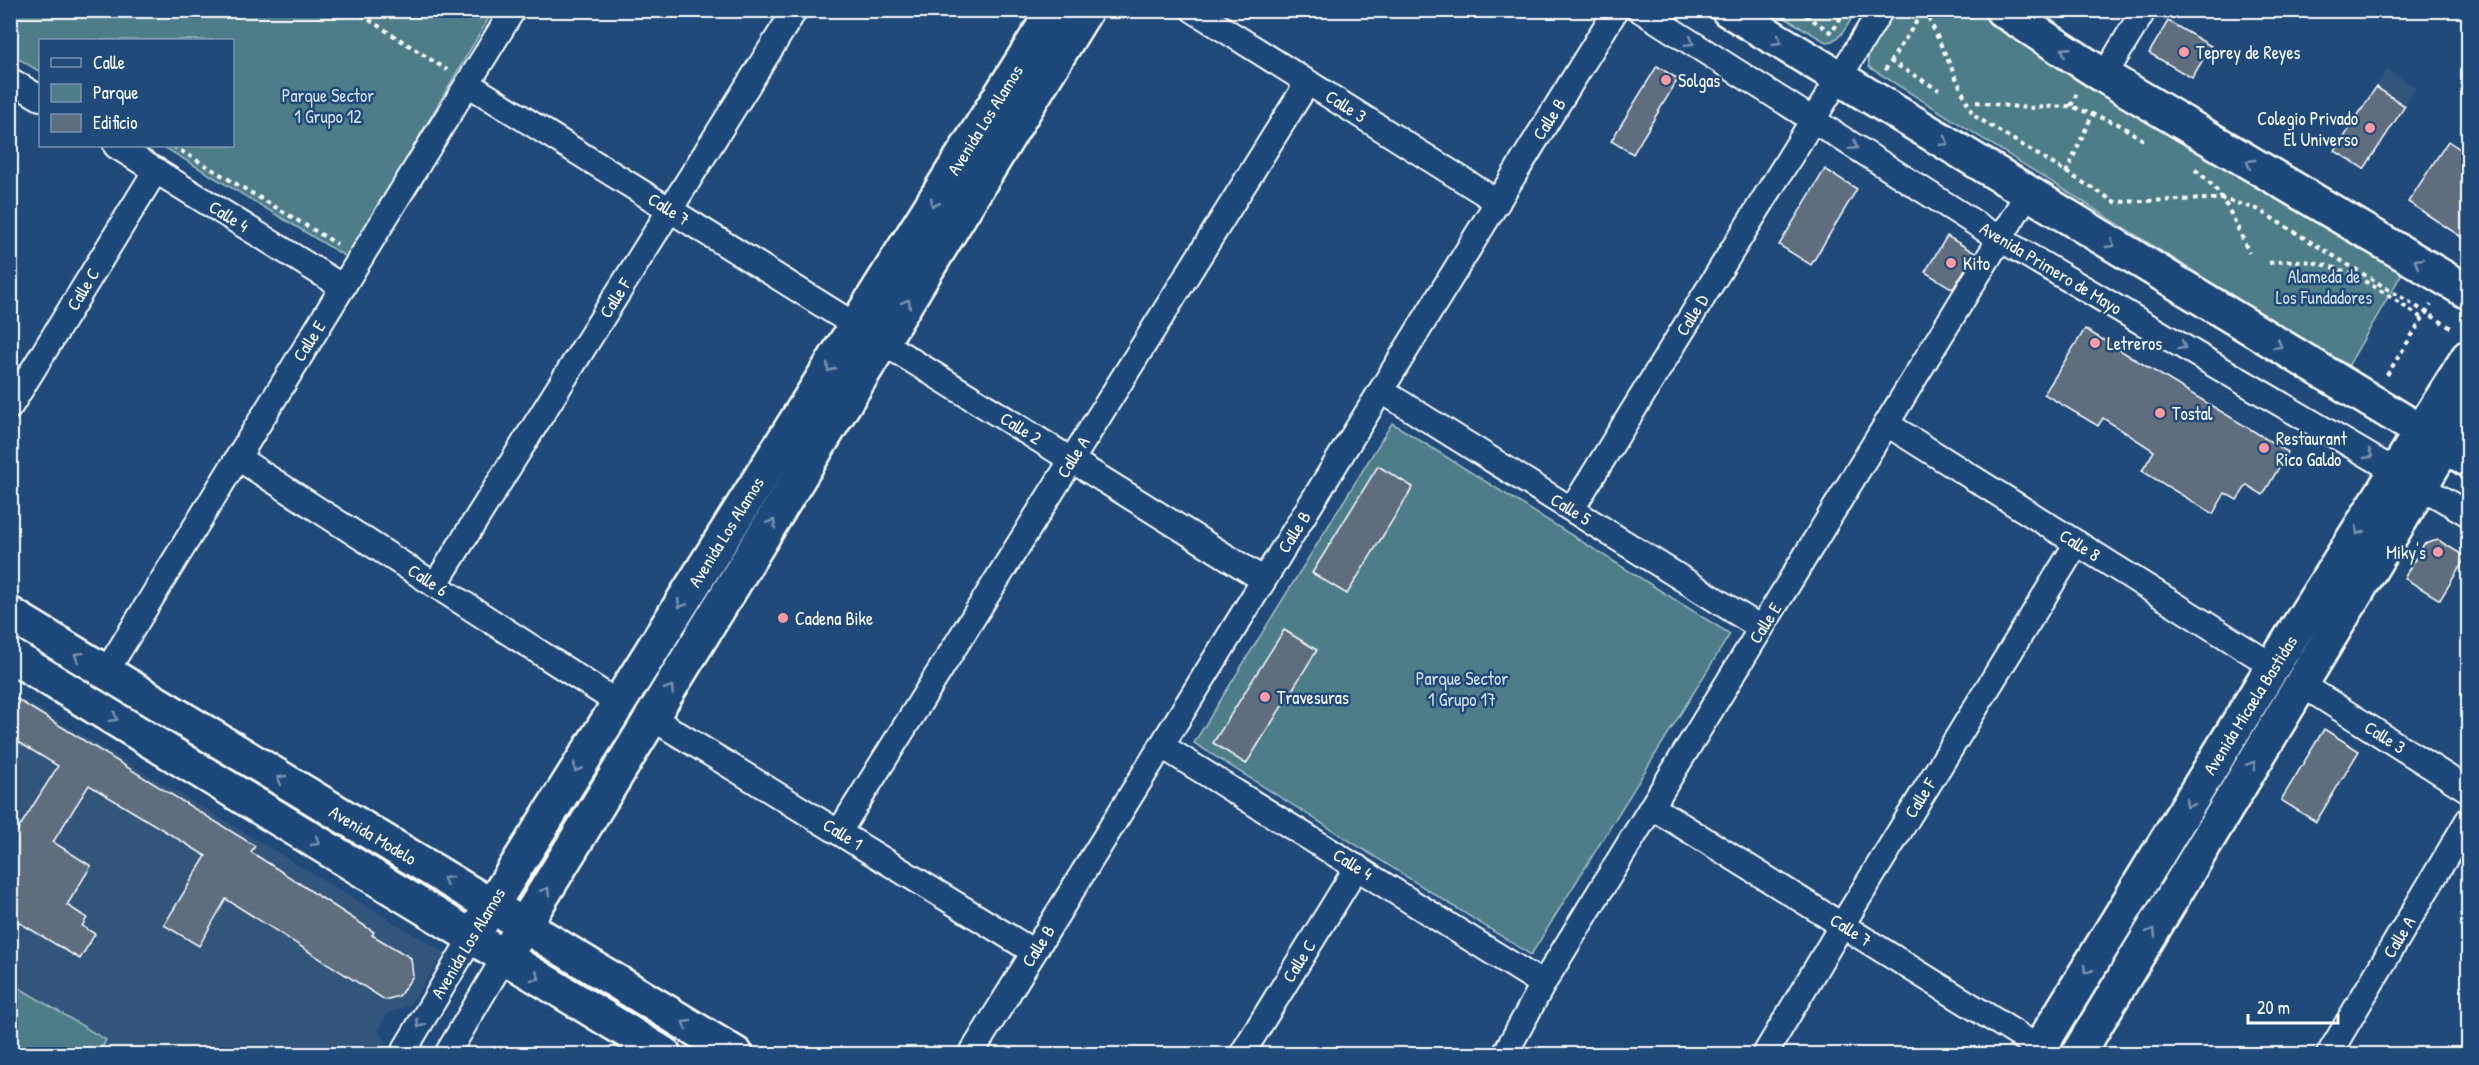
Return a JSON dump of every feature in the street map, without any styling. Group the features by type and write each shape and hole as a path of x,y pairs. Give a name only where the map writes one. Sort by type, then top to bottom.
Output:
{"street":[{"name":"Calle E","path":"106,672 513,10"},
{"name":"Calle F","path":"435,585 795,10"},
{"name":"Avenida Los Alamos","path":"447,1054 652,718 1054,10"},
{"name":"Avenida Los Alamos","path":"402,1054 490,906 618,703 870,334 1086,10"},
{"name":"Calle 3","path":"1193,10 1498,202"},
{"name":"Calle B","path":"971,1054 1616,10"},
{"name":"Avenida Primero de Mayo","path":"1640,10 2000,239 2469,514"},
{"path":"1728,10 2445,446"},
{"name":"Calle D","path":"1572,509 1881,10"},
{"path":"2002,10 2104,76 2458,285"},
{"path":"2104,76 2144,10"},
{"path":"10,80 39,97"},
{"name":"Calle A","path":"839,831 1308,82"},
{"name":"Calle 7","path":"468,84 870,334"},
{"name":"Calle 4","path":"118,147 343,287"},
{"name":"Calle C","path":"10,408 156,170"},
{"name":"Calle E","path":"1505,1054 1543,984 2000,239 2038,199"},
{"name":"Calle 2","path":"870,334 1264,580"},
{"name":"Avenida Micaela Bastidas","path":"2445,446 2464,346"},
{"name":"Calle 5","path":"1382,390 1761,628"},
{"name":"Avenida Micaela Bastidas","path":"2042,1052 2273,666 2409,478 2445,446 2469,408"},
{"name":"Calle 8","path":"1887,424 2273,666"},
{"name":"Calle 6","path":"238,458 618,703"},
{"name":"Avenida Micaela Bastidas","path":"2078,1054 2301,684 2409,478"},
{"name":"Calle F","path":"1765,1054 1842,924 2078,543"},
{"name":"Avenida Modelo","path":"10,614 736,1054"},
{"name":"Avenida Modelo","path":"10,655 664,1054"},
{"name":"Calle 3","path":"2301,684 2469,790"},
{"name":"Calle 1","path":"652,718 1034,952"},
{"name":"Calle 4","path":"1162,746 1543,984"},
{"name":"Calle 7","path":"1652,807 1842,924 2042,1052"},
{"name":"Calle A","path":"2329,1054 2469,820"},
{"name":"Calle C","path":"1242,1054 1357,867"}],"path":[{"path":"354,10 468,84"},
{"path":"1797,10 1832,33"},
{"path":"1868,96 1924,10"},
{"path":"1924,10 1972,115 2115,202 2223,199 2257,208 2426,313 2464,346"},
{"path":"1890,61 1939,90"},
{"path":"1976,102 2027,108 2071,106 2118,124 2145,141"},
{"path":"2038,199 2066,173 2094,113"},
{"path":"175,147 348,250"},
{"path":"2192,167 2208,179 2223,199 2249,253"},
{"path":"2269,263 2302,261 2349,273 2370,283 2423,319"},
{"path":"2371,401 2426,313 2458,285"}],"shaded area":[{"name":"Colegio Privado El Universo","path":"2387,69 2416,88 2364,169 2335,151"},
{"path":"10,692 445,953 409,1006 388,1013 378,1030 388,1046 382,1054 11,1054"}],"green space":[{"name":"Parque Sector 1 Grupo 12","path":"10,11 493,11 348,258 164,147 234,147 234,39 39,39 39,71 11,54"},
{"path":"1773,11 1856,11 1840,35 1826,42"},
{"name":"Alameda de Los Fundadores","path":"1894,11 1985,11 2404,270 2347,368 1869,67 1868,54"},
{"name":"Parque Sector 1 Grupo 17","path":"1392,423 1730,634 1531,955 1194,743"},
{"path":"11,983 106,1040 98,1054 11,1054"}],"building":[{"path":"2168,21 2211,46 2192,78 2149,53"},
{"path":"1657,66 1678,79 1633,154 1611,141"},
{"name":"Colegio Privado El Universo","path":"2376,87 2405,106 2364,169 2335,151"},
{"path":"2448,141 2469,155 2469,242 2408,202"},
{"path":"1825,169 1857,189 1811,265 1779,245"},
{"name":"Kito","path":"1947,236 1975,253 1953,289 1925,272"},
{"path":"2085,329 2288,452 2263,495 2247,485 2237,500 2225,493 2213,514 2142,471 2154,451 2103,418 2098,426 2044,394"},
{"path":"1378,466 1413,487 1347,594 1312,573"},
{"path":"2438,540 2466,557 2440,600 2404,578 2424,544"},
{"name":"Travesuras","path":"1284,630 1317,650 1246,764 1213,743"},
{"path":"10,695 255,846 251,852 374,932 372,935 411,958 413,976 399,996 385,1000 226,899 199,946 164,925 206,856 89,785 53,842 91,866 67,905 87,918 82,926 95,934 80,959 10,917 10,842 58,766 10,737"},
{"path":"2324,729 2359,751 2316,822 2281,800"}],"place":[{"name":"Teprey de Reyes","path":"2184,52"},
{"name":"Solgas","path":"1666,80"},
{"name":"Colegio Privado El Universo","path":"2370,128"},
{"name":"Kito","path":"1951,263"},
{"name":"Letreros","path":"2095,343"},
{"name":"Tostal","path":"2160,413"},
{"name":"Restaurant Rico Galdo","path":"2264,448"},
{"name":"Miky's","path":"2438,552"},
{"name":"Cadena Bike","path":"783,618"},
{"name":"Travesuras","path":"1265,697"}]}
